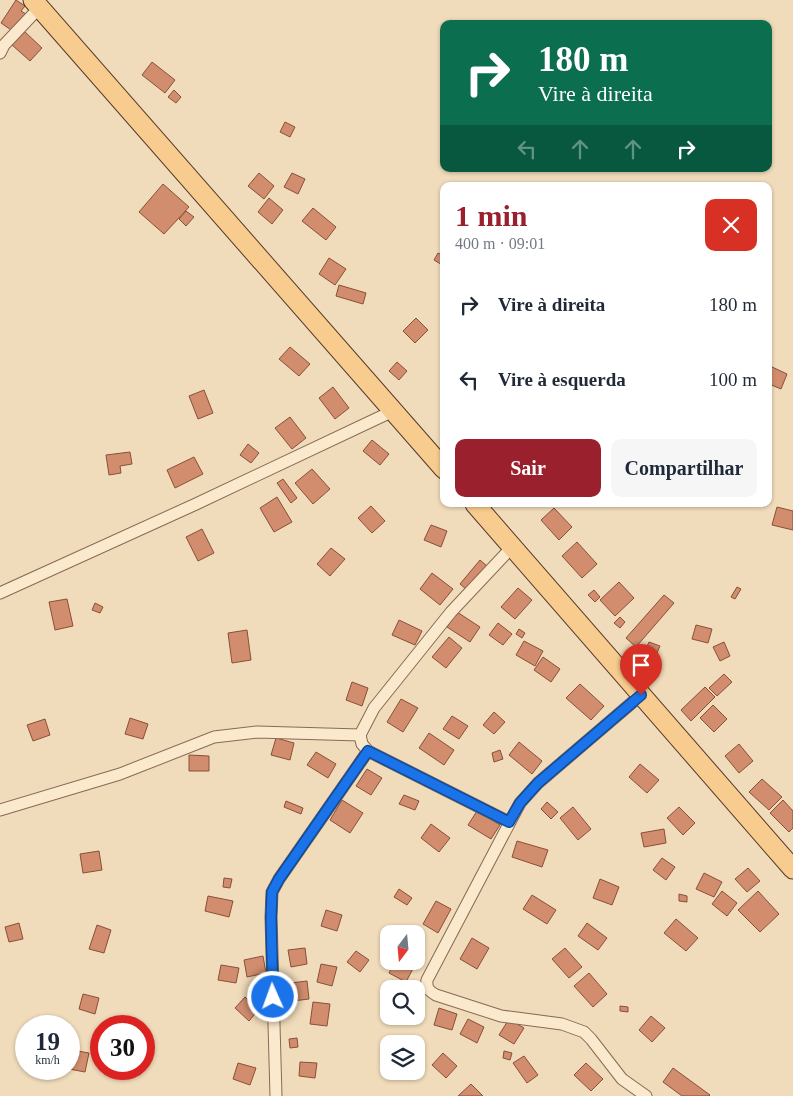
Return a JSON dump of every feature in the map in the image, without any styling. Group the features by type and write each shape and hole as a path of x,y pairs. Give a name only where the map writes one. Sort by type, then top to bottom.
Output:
{"main road":[{"path":"36,4 440,464"},
{"path":"477,507 793,870"}],"street":[{"path":"0,53 4,45 36,4"},
{"path":"0,593 196,504 393,411"},
{"path":"509,822 368,751 362,744 360,736 374,708 445,620 512,547"},
{"path":"641,695 538,783 520,803 426,980 426,986 430,992 436,995 501,1016 562,1024 584,1032 622,1079 646,1096"},
{"path":"0,810 120,774 214,737 257,732 360,736"},
{"path":"276,1096 271,918 272,892 279,879 368,751"}],"building":[{"path":"16,0 25,6 21,11 26,14 14,32 1,23"},
{"path":"24,31 42,48 30,61 12,45"},
{"path":"152,62 175,80 165,93 142,75"},
{"path":"174,90 181,97 176,103 168,97"},
{"path":"285,122 295,127 290,137 280,132"},
{"path":"259,173 274,186 264,199 248,186"},
{"path":"292,173 305,179 298,194 284,187"},
{"path":"163,184 189,207 164,234 139,212"},
{"path":"269,198 283,210 272,224 258,212"},
{"path":"313,208 336,227 326,240 302,221"},
{"path":"186,211 194,217 186,226 179,219"},
{"path":"438,253 440,254 440,264 434,260"},
{"path":"329,258 346,269 335,285 319,274"},
{"path":"339,285 366,293 363,304 336,296"},
{"path":"416,318 428,330 415,343 403,331"},
{"path":"290,347 310,364 299,376 279,359"},
{"path":"397,362 407,371 399,380 389,371"},
{"path":"772,367 787,374 781,389 772,385"},
{"path":"333,387 349,408 335,419 319,398"},
{"path":"204,390 213,413 198,419 189,396"},
{"path":"290,417 306,438 292,449 275,428"},
{"path":"372,440 389,454 380,465 363,451"},
{"path":"248,444 259,453 251,463 240,455"},
{"path":"130,452 132,464 120,466 121,473 109,475 106,455"},
{"path":"194,457 203,474 175,488 167,470"},
{"path":"312,469 330,489 313,504 295,483"},
{"path":"283,479 297,498 291,503 277,483"},
{"path":"277,497 292,522 274,532 260,508"},
{"path":"371,506 385,521 372,533 358,518"},
{"path":"777,507 793,511 793,530 772,525"},
{"path":"554,508 572,527 559,540 541,520"},
{"path":"431,525 447,531 441,547 424,540"},
{"path":"202,529 214,553 198,561 186,537"},
{"path":"577,542 597,564 582,578 562,556"},
{"path":"331,548 345,559 330,576 317,564"},
{"path":"480,560 487,566 467,590 460,584"},
{"path":"432,573 453,589 440,605 420,589"},
{"path":"619,582 634,598 615,616 600,600"},
{"path":"737,587 741,589 735,599 731,597"},
{"path":"518,588 532,600 515,619 501,607"},
{"path":"594,590 600,597 595,602 588,595"},
{"path":"664,595 674,603 636,647 626,638"},
{"path":"67,599 73,626 55,630 49,602"},
{"path":"95,603 103,607 100,613 92,610"},
{"path":"457,612 480,627 470,642 447,627"},
{"path":"620,617 625,622 620,628 614,623"},
{"path":"399,620 422,631 415,645 392,635"},
{"path":"498,623 512,634 503,645 489,635"},
{"path":"696,625 712,629 708,643 692,639"},
{"path":"519,629 525,633 522,638 516,634"},
{"path":"247,630 251,660 232,663 228,633"},
{"path":"449,637 462,648 446,668 432,657"},
{"path":"524,641 543,651 535,666 516,655"},
{"path":"649,642 660,646 656,655 645,651"},
{"path":"724,642 730,656 720,661 713,647"},
{"path":"543,657 560,669 551,682 534,670"},
{"path":"724,674 732,682 717,696 709,688"},
{"path":"352,682 368,688 362,706 346,700"},
{"path":"580,684 604,706 591,720 566,698"},
{"path":"705,687 715,697 691,721 681,710"},
{"path":"401,699 418,708 403,732 387,722"},
{"path":"713,705 727,719 714,732 700,718"},
{"path":"494,712 505,722 494,734 483,725"},
{"path":"452,716 468,726 459,739 443,729"},
{"path":"130,718 148,724 143,739 125,734"},
{"path":"45,719 50,735 33,741 27,725"},
{"path":"429,733 454,750 444,765 419,748"},
{"path":"276,738 294,743 290,760 271,755"},
{"path":"519,742 542,761 532,774 509,755"},
{"path":"739,744 753,761 739,773 725,756"},
{"path":"500,750 503,759 494,762 492,753"},
{"path":"316,752 336,764 328,778 307,765"},
{"path":"189,755 209,756 209,771 189,771"},
{"path":"640,764 659,780 647,793 629,777"},
{"path":"367,769 382,778 371,795 356,786"},
{"path":"762,779 782,797 769,810 749,792"},
{"path":"404,795 419,801 415,810 399,804"},
{"path":"342,800 363,813 350,833 330,820"},
{"path":"783,800 793,811 793,828 789,832 770,813"},
{"path":"286,801 303,808 301,814 284,807"},
{"path":"547,802 558,812 551,819 541,809"},
{"path":"573,807 591,829 578,840 560,818"},
{"path":"679,807 695,823 683,835 667,818"},
{"path":"477,811 500,825 491,839 468,825"},
{"path":"431,824 450,838 439,852 421,838"},
{"path":"664,829 666,843 644,847 641,833"},
{"path":"517,841 548,850 542,867 512,857"},
{"path":"99,851 102,870 83,873 80,854"},
{"path":"662,858 675,867 666,880 653,870"},
{"path":"748,868 760,881 747,892 735,879"},
{"path":"704,873 722,882 714,897 696,889"},
{"path":"224,878 232,879 230,888 223,887"},
{"path":"600,879 619,887 612,905 593,898"},
{"path":"399,889 412,898 407,905 394,897"},
{"path":"722,891 737,903 727,916 712,904"},
{"path":"758,891 779,914 760,932 738,910"},
{"path":"679,894 687,896 687,902 679,901"},
{"path":"532,895 556,910 547,924 523,909"},
{"path":"208,896 233,901 229,917 205,911"},
{"path":"436,901 451,909 438,933 423,924"},
{"path":"326,910 342,915 337,931 321,926"},
{"path":"676,919 698,938 686,951 664,933"},
{"path":"19,923 23,939 9,942 5,927"},
{"path":"587,923 607,938 598,950 578,936"},
{"path":"97,925 111,930 104,953 89,949"},
{"path":"472,938 489,948 477,969 460,959"},
{"path":"305,948 307,964 291,967 288,950"},
{"path":"565,948 582,967 569,978 552,959"},
{"path":"356,951 369,960 360,972 347,962"},
{"path":"263,956 266,973 247,977 244,960"},
{"path":"321,964 337,967 332,986 317,982"},
{"path":"221,965 239,968 236,983 218,980"},
{"path":"390,970 412,970 407,980 402,980 389,973"},
{"path":"589,973 607,994 593,1007 574,986"},
{"path":"307,981 309,999 293,1001 291,983"},
{"path":"83,994 99,998 95,1014 79,1009"},
{"path":"245,997 259,1009 249,1021 235,1008"},
{"path":"313,1002 330,1004 327,1026 310,1024"},
{"path":"620,1006 628,1007 628,1012 620,1011"},
{"path":"439,1008 457,1014 452,1030 434,1025"},
{"path":"651,1016 665,1028 652,1042 639,1030"},
{"path":"468,1019 484,1027 477,1043 460,1034"},
{"path":"509,1019 524,1028 514,1044 499,1035"},
{"path":"297,1038 298,1047 290,1048 289,1039"},
{"path":"80,1051 89,1053 85,1072 80,1071"},
{"path":"504,1051 512,1053 510,1060 503,1058"},
{"path":"443,1053 457,1066 446,1078 432,1065"},
{"path":"524,1056 538,1075 527,1083 513,1063"},
{"path":"300,1062 317,1063 315,1078 299,1076"},
{"path":"238,1063 256,1068 250,1085 233,1079"},
{"path":"586,1063 603,1079 591,1091 574,1075"},
{"path":"673,1068 710,1095 682,1096 663,1082"},
{"path":"471,1084 483,1096 458,1096"}],"route":[{"path":"273,997 272,892 279,879 368,751 509,822 520,803 538,783 641,695"}]}
